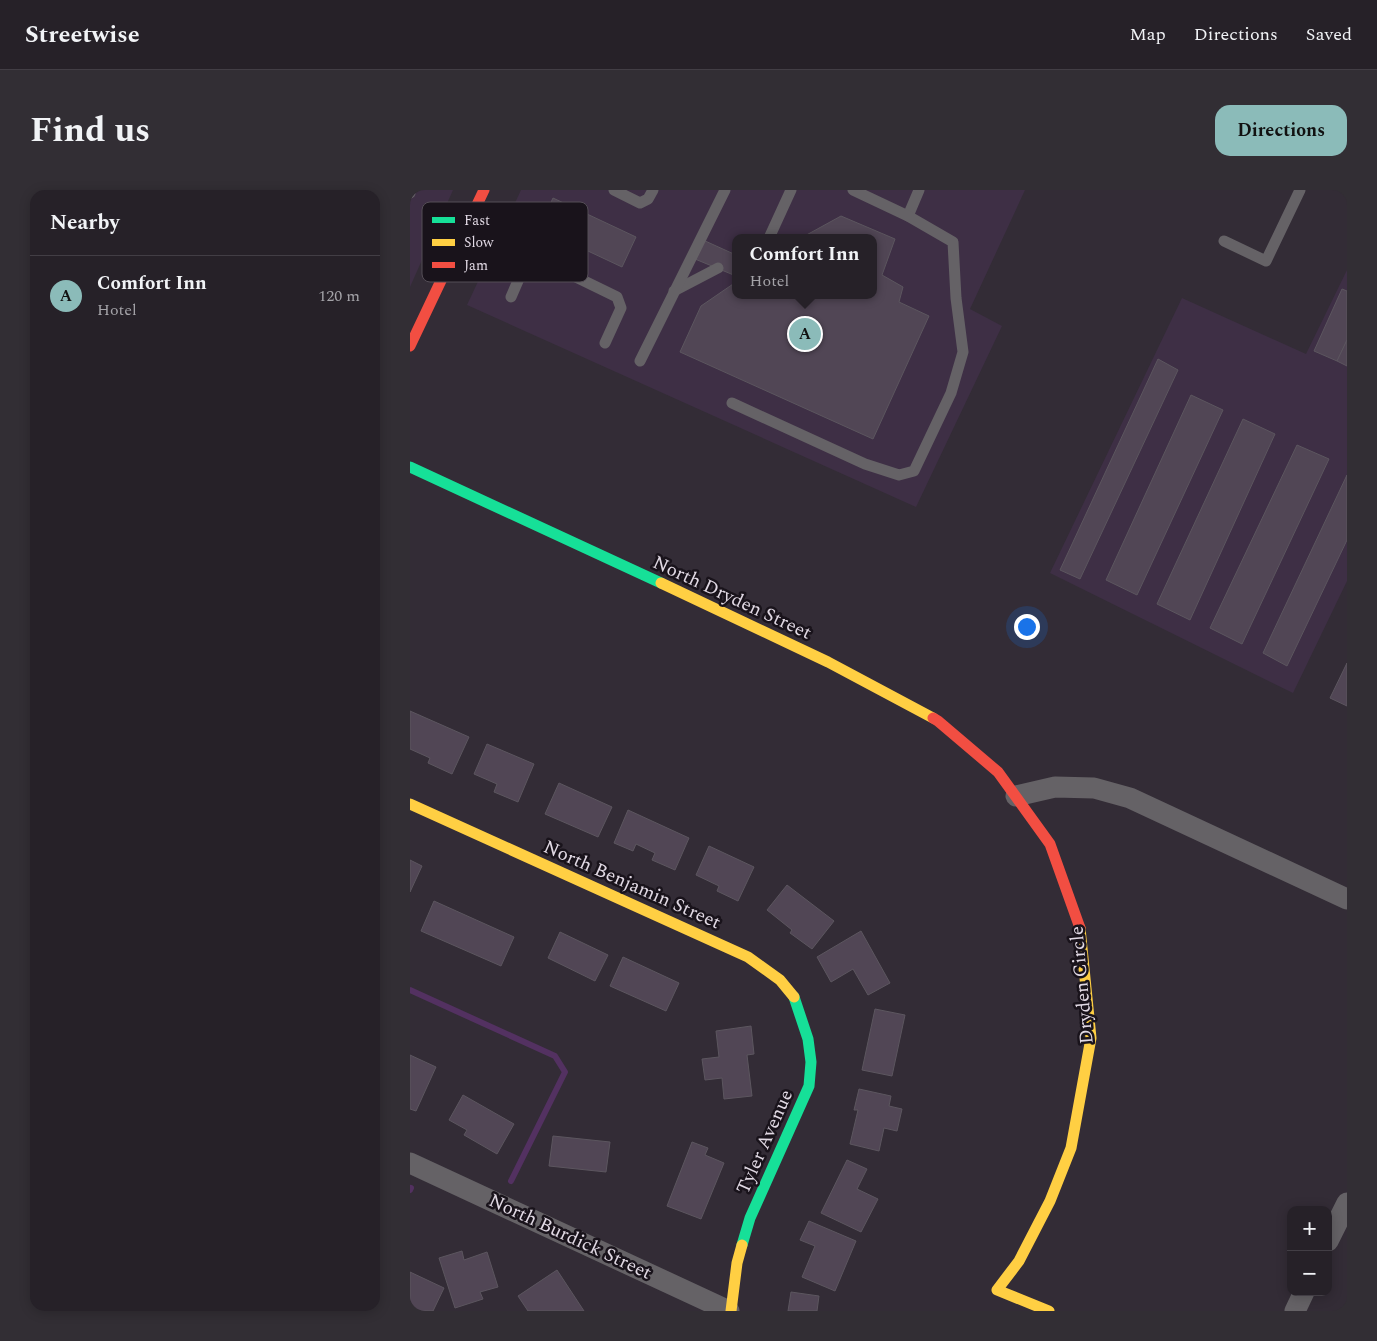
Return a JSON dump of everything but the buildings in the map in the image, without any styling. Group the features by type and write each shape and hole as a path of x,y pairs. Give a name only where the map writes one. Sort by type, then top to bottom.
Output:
{"street":[{"path":"478,202 484,190"},
{"path":"410,346 440,282"},
{"name":"North Dryden Street","path":"410,467 828,662 930,717 998,772 1016,796"},
{"path":"1016,796 1055,787 1094,788 1130,798 1347,899"},
{"name":"Dryden Circle","path":"1016,796 1050,844 1081,930 1091,1038 1071,1148 1050,1201 1019,1261 997,1290 1049,1311"},
{"name":"North Benjamin Street","path":"410,804 748,957 780,980 795,998 806,1034"},
{"name":"Tyler Avenue","path":"730,1311 737,1263 750,1218 809,1086 811,1062 806,1034"},
{"name":"North Burdick Street","path":"410,1163 730,1311"},
{"path":"1332,1233 1347,1203"},
{"path":"1295,1311 1302,1296"}],"lane":[{"path":"614,190 640,203 648,199 653,190"},
{"path":"640,361 725,190"},
{"path":"771,234 791,190"},
{"path":"732,403 865,464 899,475 914,471 951,393 963,352 956,298 953,242 908,216 853,190"},
{"path":"908,216 919,190"},
{"path":"1224,242 1266,261 1300,190"},
{"path":"674,291 718,268"},
{"path":"511,297 517,282"},
{"path":"586,282 617,297 621,308 605,343"}],"shaded area":[{"path":"410,190 453,190 448,202 422,202 422,260 410,287"},
{"path":"521,190 1025,190 970,309 1002,326 916,507 467,305 478,282 588,282 588,202 515,202"},
{"path":"1347,270 1347,581 1293,693 1050,573 1182,298 1306,354"}],"waterway":[{"path":"410,990 555,1056 565,1072 511,1181"}],"traffic: fast":[{"path":"410,467 661,583"},
{"path":"742,1245 750,1218 809,1086 811,1062 808,1039 794,997"}],"traffic: slow":[{"path":"661,583 828,662 933,718"},
{"path":"410,804 748,957 780,980 794,997"},
{"path":"1049,1311 997,1290 1019,1261 1050,1201 1071,1148 1091,1038 1080,928"},
{"path":"731,1311 737,1263 742,1245"}],"traffic: jam":[{"path":"478,202 484,190"},
{"path":"410,346 440,282"},
{"path":"933,718 998,772 1050,844 1080,928"}],"place":[{"name":"Comfort Inn","path":"805,334"}]}
